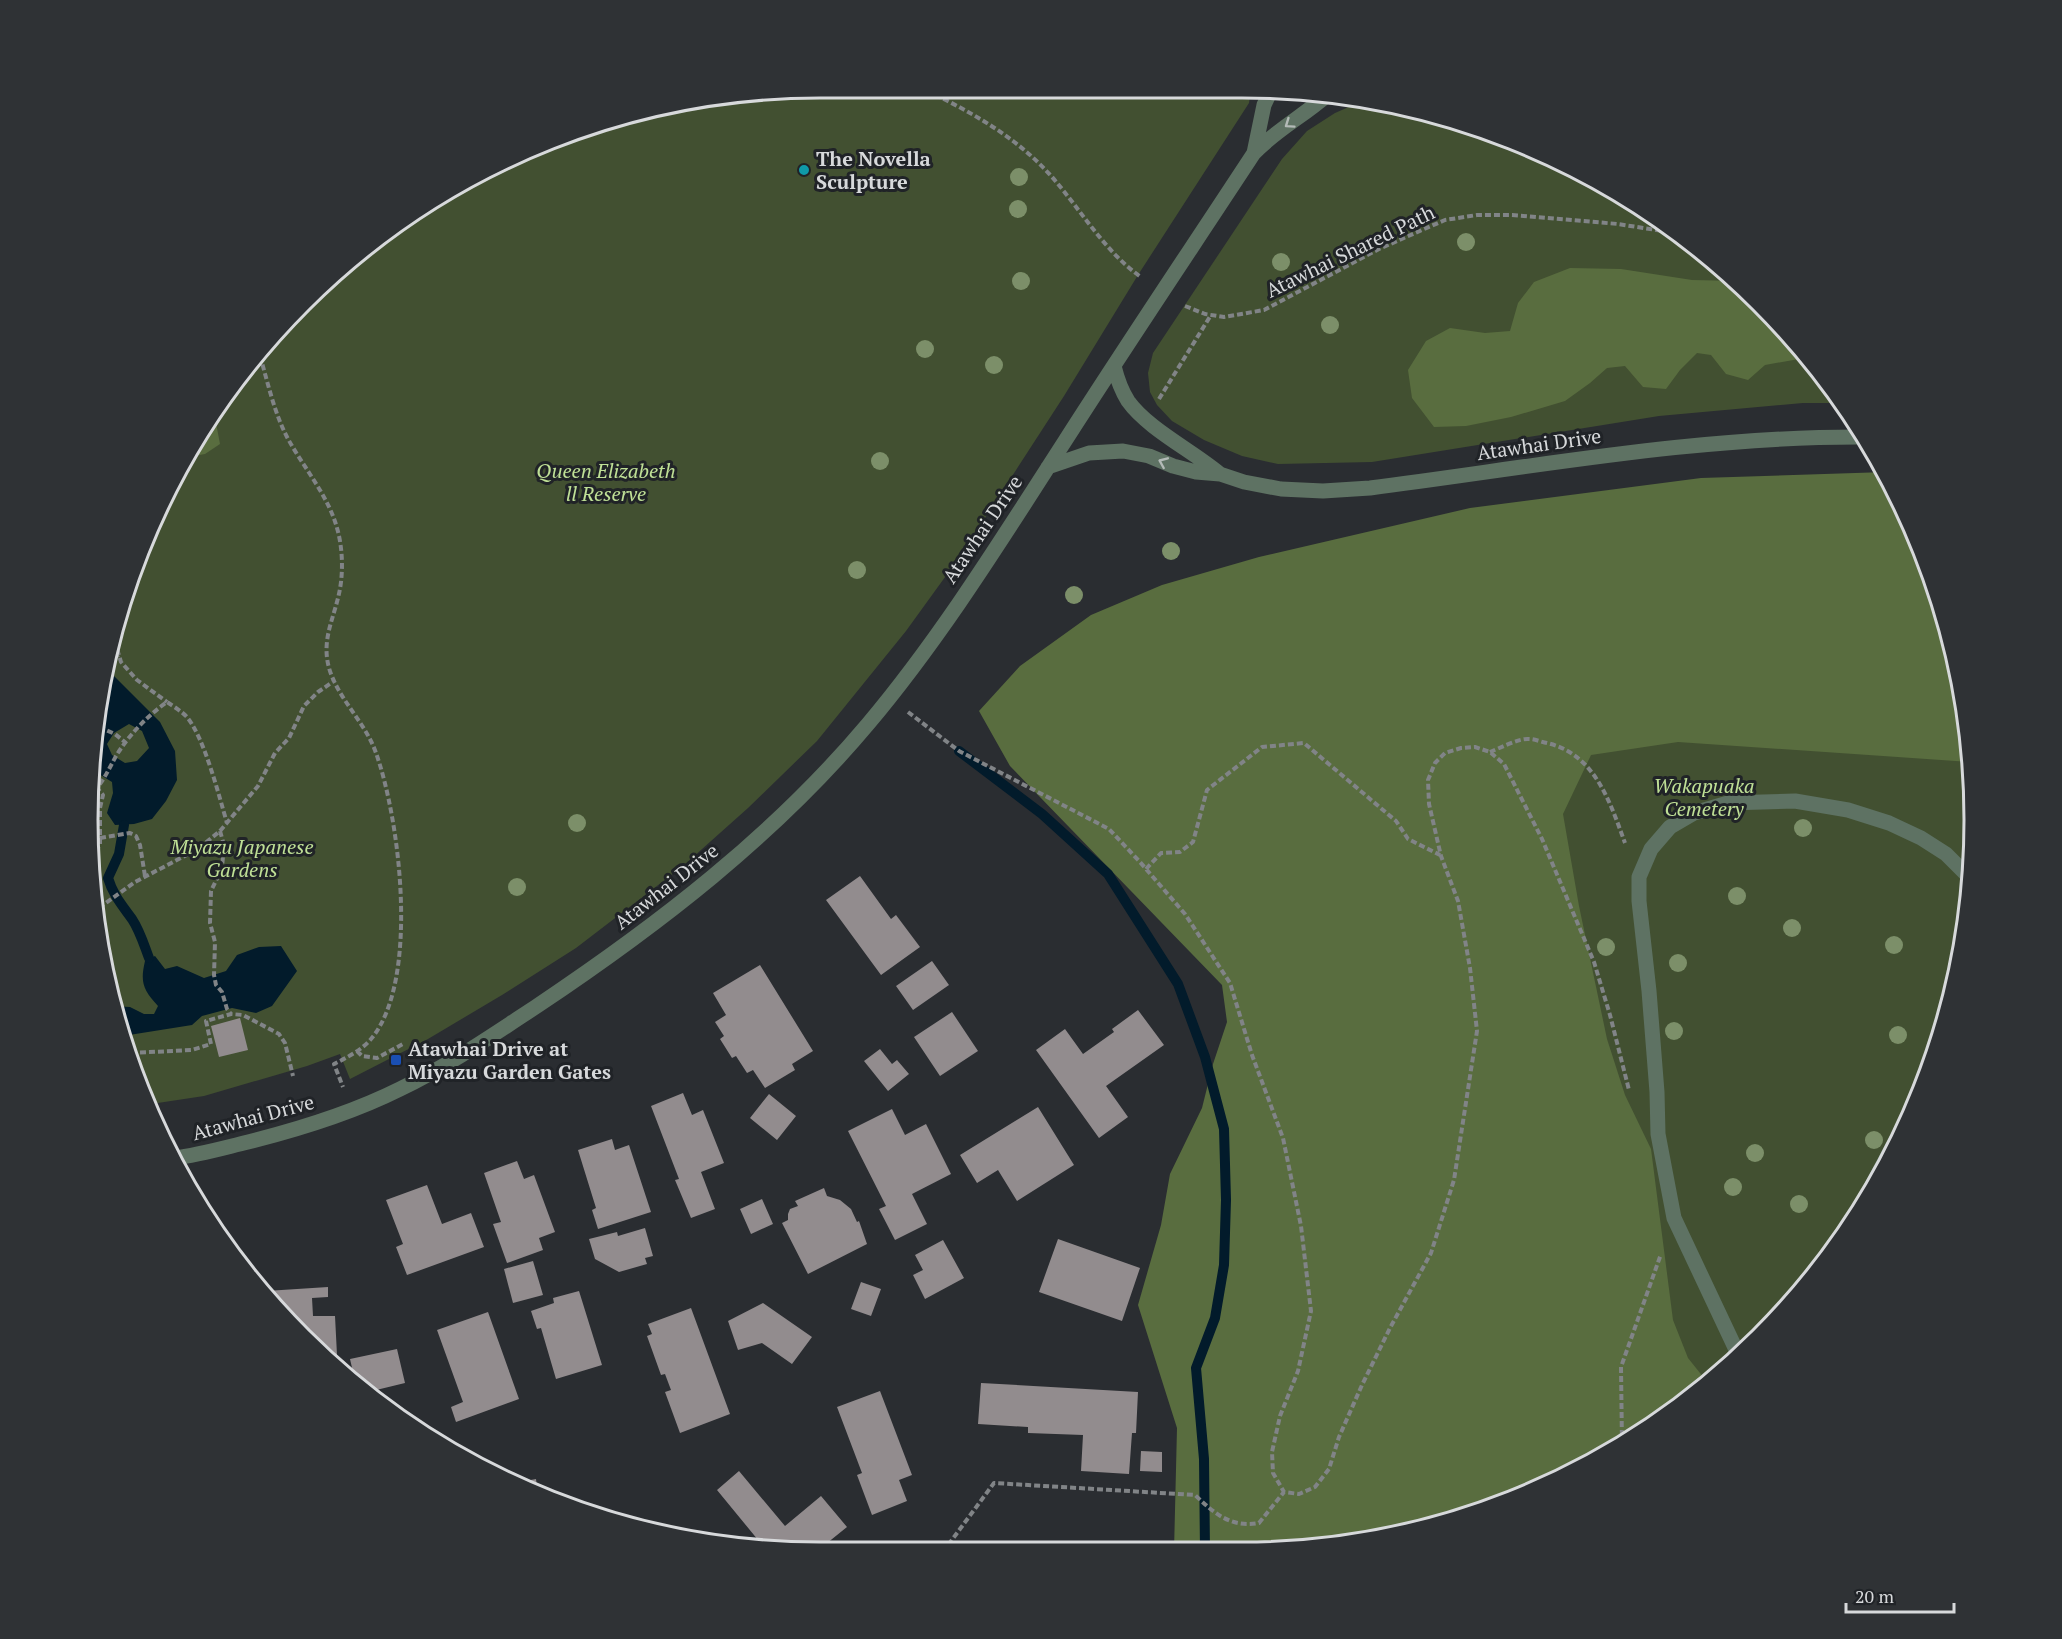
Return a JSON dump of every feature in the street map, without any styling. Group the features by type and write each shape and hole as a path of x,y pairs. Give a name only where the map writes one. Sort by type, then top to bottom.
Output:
{"street":[{"path":"1254,153 1267,99"},
{"path":"1254,153 1268,139 1318,102"},
{"name":"Atawhai Drive","path":"182,1157 292,1131 352,1110 401,1089 490,1037 649,928 743,852 868,724 937,633 1254,153"},
{"name":"Atawhai Drive","path":"1114,366 1118,382 1128,400 1142,416 1220,474"},
{"name":"Atawhai Drive","path":"1048,467 1089,453 1123,451 1149,456 1196,472 1220,474 1244,482 1281,489 1323,491 1380,486 1665,448 1743,441 1854,437"},
{"path":"1735,1347 1674,1218 1658,1134 1656,1081 1639,901 1640,877 1651,849 1670,827 1694,813 1728,803 1795,801 1848,810 1889,823 1921,838 1946,854 1963,871"}],"path":[{"path":"940,98 1001,130 1026,150 1050,175 1119,258 1137,275"},
{"name":"Atawhai Shared Path","path":"1185,305 1211,315 1224,317 1263,310 1379,249 1445,220 1477,215 1512,215 1618,224 1660,231"},
{"path":"1156,404 1175,377 1211,315"},
{"path":"262,362 286,434 325,499 337,528 342,555 341,583 327,632 325,652 334,681 364,727 376,751 393,821 399,867 399,952 395,986 384,1018 371,1039 357,1051 334,1064 345,1092"},
{"path":"118,651 121,662 137,680 186,715 195,729 227,823"},
{"path":"103,905 145,876 198,849 220,831 258,786 275,753 288,738 304,706 334,681"},
{"path":"889,697 958,751 1108,829 1185,914 1230,983 1252,1055 1283,1138 1301,1226 1311,1311 1298,1371 1280,1416 1272,1452 1273,1473 1284,1492"},
{"path":"99,787 117,755 134,732 152,712 167,702"},
{"path":"104,729 115,734 126,743"},
{"path":"1490,752 1528,738 1555,745 1580,757 1595,776 1610,803 1640,877"},
{"path":"1146,869 1161,853 1180,852 1193,842 1207,790 1262,747 1304,742 1396,821 1408,839 1441,856"},
{"path":"1284,1492 1299,1494 1315,1487 1329,1469 1339,1437 1362,1386 1390,1328 1431,1253 1454,1180 1477,1031 1470,968 1458,901 1441,856 1429,804 1428,780 1435,763 1445,753 1475,747 1490,752 1504,764 1542,839 1594,962 1631,1096"},
{"path":"99,789 103,795 100,808 99,847"},
{"path":"220,831 224,845 222,868 211,891 210,923 215,942 216,984 231,1014"},
{"path":"100,838 130,833 136,836 140,845 145,876"},
{"path":"136,1053 192,1050 211,1044 206,1022 231,1014 243,1015 279,1034 285,1043 293,1076"},
{"path":"357,1051 362,1056 377,1058 403,1044"},
{"path":"1622,1434 1621,1367 1674,1218"},
{"path":"951,1542 994,1483 1195,1495 1213,1513 1246,1525 1259,1523 1284,1492"}],"green space":[{"name":"Queen Elizabeth ll Reserve","path":"1250,98 1249,103 1138,275 1064,396 961,555 906,631 817,741 748,808 683,866 576,948 428,1039 350,1079 340,1054 204,1096 155,1103 122,1006 111,960 99,867 99,772 104,725 111,679 122,633 152,543 172,500 219,418 277,343 309,309 380,247 418,219 458,194 543,152 633,122 679,111 772,99"},
{"path":"1351,106 1429,122 1519,152 1604,194 1644,219 1719,277 1785,343 1832,403 1803,403 1659,416 1372,462 1278,464 1242,456 1204,440 1172,421 1157,405 1150,392 1148,373 1153,353 1282,159 1307,131"},
{"path":"1570,268 1621,269 1692,280 1723,281 1753,309 1798,359 1765,365 1748,380 1726,374 1711,355 1697,353 1666,389 1643,387 1625,366 1607,368 1565,401 1511,417 1466,426 1434,427 1412,398 1408,370 1426,341 1450,328 1485,333 1510,331 1518,303 1534,282"},
{"path":"216,423 220,444 205,454 195,456"},
{"path":"1875,472 1910,543 1940,633 1951,679 1962,761 1678,742 1591,755 1563,814 1579,906 1607,1039 1625,1095 1651,1149 1673,1320 1688,1358 1702,1376 1644,1420 1604,1445 1519,1487 1475,1503 1383,1528 1337,1535 1290,1540 1174,1542 1177,1428 1138,1305 1161,1225 1170,1174 1202,1108 1227,1022 1222,985 1010,766 979,711 1020,666 1091,615 1162,585 1259,557 1470,508 1701,478"},
{"name":"Wakapuaka Cemetery","path":"1468,574 1925,584 1951,679 1958,725 1963,772 1963,867 1951,960 1940,1006 1910,1096 1890,1139 1843,1221 1785,1296 1719,1362 1644,1420 1607,1443"}],"water":[{"path":"112,674 160,722 175,751 177,780 166,801 152,819 134,824 115,825 107,813 113,793 112,782 99,774","holes":["129,724 142,731 149,748 137,761 125,763 112,755 107,744 114,733"]},
{"path":"281,946 297,971 272,1006 256,1013 232,1008 202,1016 192,1025 131,1035 122,1007 130,1007 144,1014 154,1014 158,1006 144,985 145,961 155,956 165,969 177,966 204,978 226,971 237,955 259,947"}],"building":[{"path":"860,876 891,919 896,915 920,947 881,975 826,900"},
{"path":"932,961 949,985 913,1010 896,986"},
{"path":"760,965 813,1051 792,1064 795,1070 765,1088 753,1070 747,1073 736,1056 732,1058 720,1039 724,1036 715,1022 726,1015 713,993"},
{"path":"1138,1010 1164,1045 1106,1086 1128,1117 1099,1138 1036,1050 1065,1029 1083,1054 1114,1032 1112,1029"},
{"path":"952,1012 978,1051 940,1076 914,1037"},
{"path":"240,1018 248,1050 219,1057 211,1026"},
{"path":"880,1049 892,1064 897,1060 909,1074 888,1091 864,1061"},
{"path":"683,1093 692,1115 703,1110 724,1163 701,1172 715,1209 691,1218 675,1180 679,1179 651,1106"},
{"path":"769,1094 796,1116 777,1140 750,1118"},
{"path":"1038,1107 1074,1165 1017,1201 998,1170 977,1183 960,1155"},
{"path":"892,1109 905,1135 926,1124 951,1174 912,1194 927,1224 895,1240 879,1209 886,1206 848,1131"},
{"path":"612,1139 615,1150 629,1145 651,1212 598,1229 592,1210 596,1208 578,1150"},
{"path":"517,1161 524,1179 534,1175 555,1232 539,1238 543,1250 507,1263 493,1224 501,1222 484,1173"},
{"path":"427,1185 442,1224 471,1213 484,1247 407,1275 396,1247 403,1244 386,1200"},
{"path":"824,1188 827,1196 840,1200 851,1209 857,1222 859,1221 867,1244 808,1274 782,1223 788,1220 790,1209 798,1206 795,1201"},
{"path":"762,1199 773,1224 751,1234 740,1209"},
{"path":"645,1228 653,1256 645,1258 647,1264 619,1272 595,1259 589,1239 617,1232 618,1236"},
{"path":"1058,1239 1140,1268 1122,1321 1039,1292"},
{"path":"943,1240 964,1278 925,1299 913,1275 923,1270 915,1255"},
{"path":"533,1261 543,1295 513,1303 504,1269"},
{"path":"861,1282 881,1289 871,1316 851,1309"},
{"path":"328,1287 328,1297 312,1298 313,1316 335,1316 337,1355 309,1330 273,1291"},
{"path":"579,1291 602,1365 556,1379 541,1328 537,1329 531,1311 554,1303 553,1298"},
{"path":"763,1303 812,1337 792,1364 762,1343 738,1350 728,1321"},
{"path":"691,1308 730,1414 680,1433 665,1392 671,1390 665,1374 661,1375 647,1336 652,1334 648,1324"},
{"path":"488,1312 519,1399 456,1422 451,1407 463,1402 437,1330"},
{"path":"397,1349 405,1383 377,1390 352,1370 350,1359"},
{"path":"981,1383 1138,1392 1136,1433 1132,1433 1129,1474 1081,1471 1083,1435 1028,1433 1028,1427 978,1424"},
{"path":"880,1391 912,1475 899,1480 907,1501 872,1515 857,1475 862,1473 837,1407"},
{"path":"1141,1451 1162,1452 1162,1472 1140,1471"},
{"path":"739,1471 785,1526 821,1496 847,1527 828,1542 757,1538 717,1490"}],"waterway":[{"path":"959,751 1042,814 1108,874 1178,984 1205,1057 1224,1129 1226,1200 1224,1265 1215,1318 1196,1368 1204,1459 1205,1542"},
{"path":"124,825 119,854 108,878 115,895 137,928 149,958"}],"place":[{"name":"The Novella Sculpture","path":"804,170"},
{"name":"Atawhai Drive at Miyazu Garden Gates","path":"396,1060"}],"park label":[{"name":"Miyazu Japanese Gardens","path":"242,858"}]}
